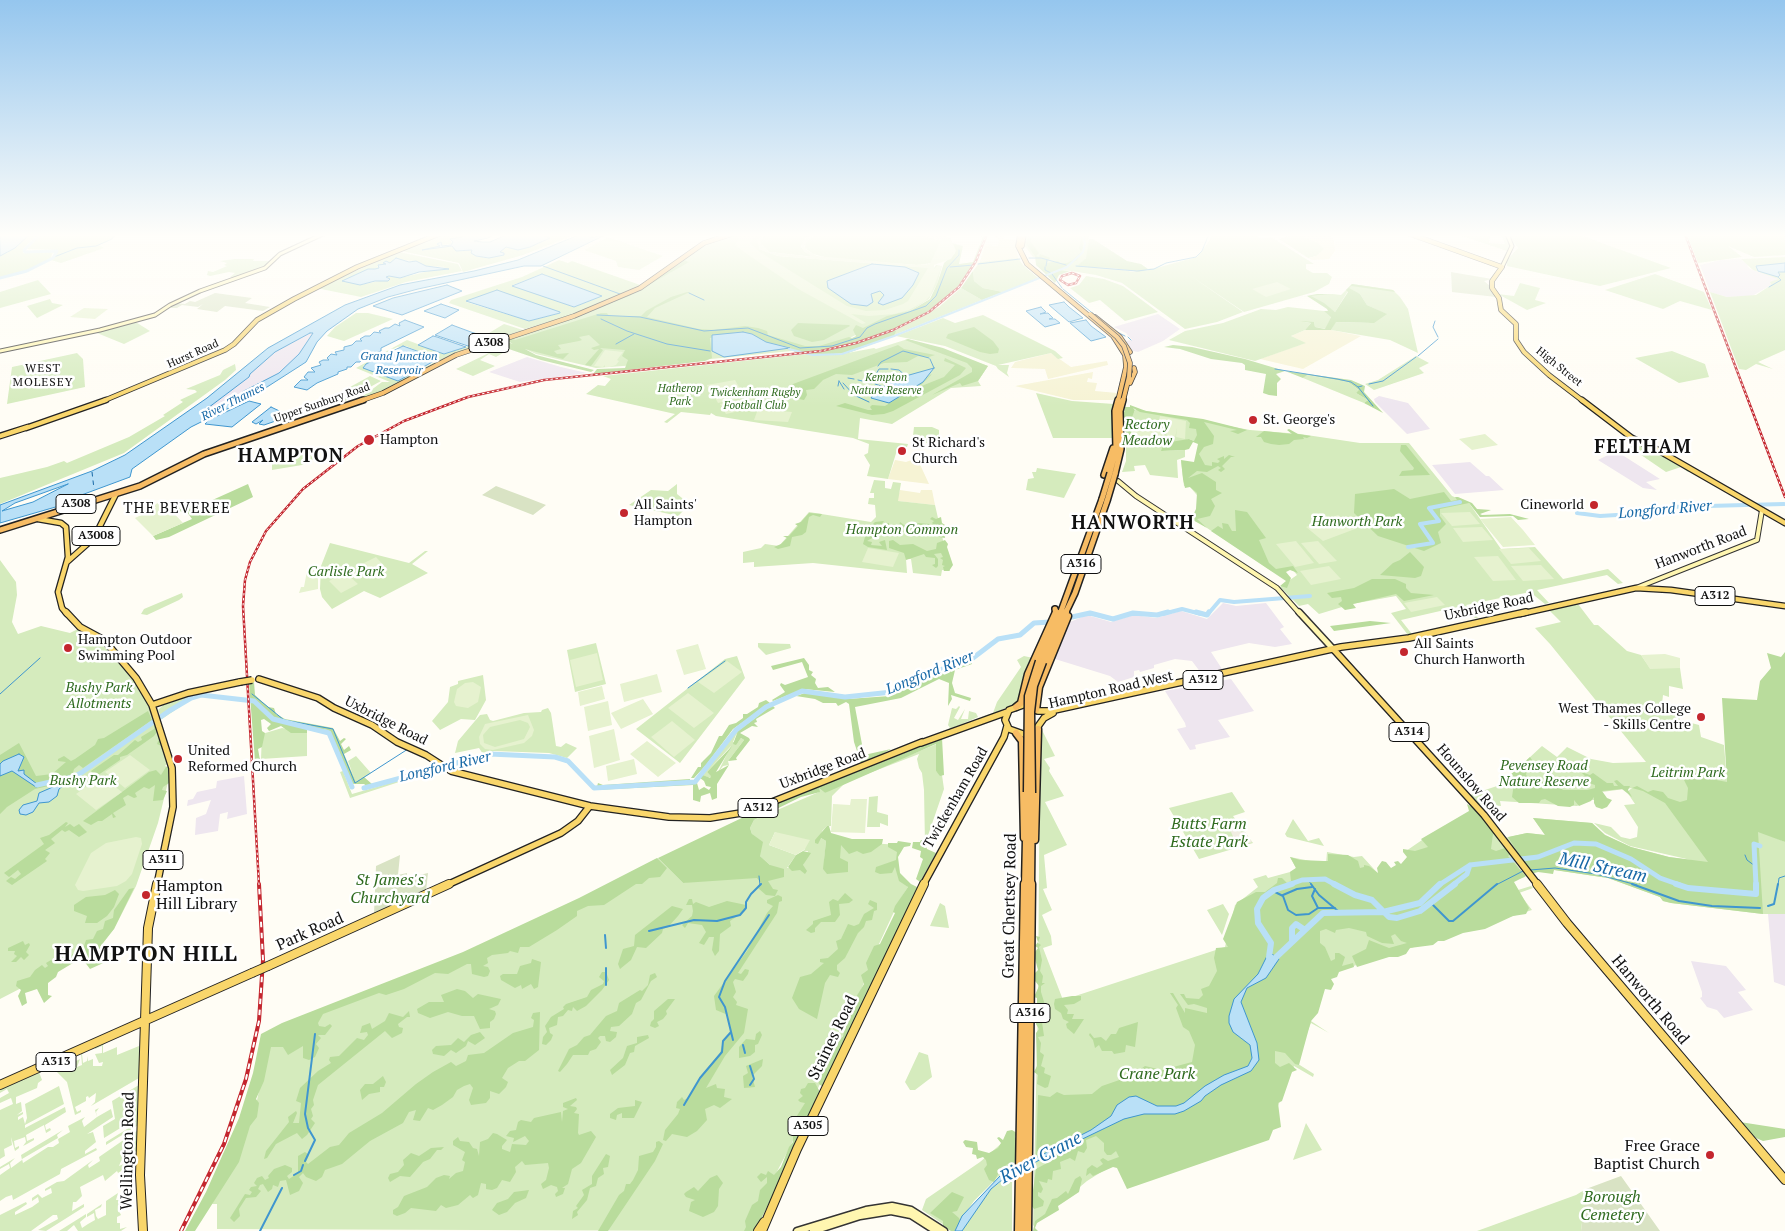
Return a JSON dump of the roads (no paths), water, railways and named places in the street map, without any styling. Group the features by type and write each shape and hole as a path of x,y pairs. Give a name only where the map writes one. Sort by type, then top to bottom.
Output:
{"highway":[{"name":"Upper Sunbury Road","path":"116,494 146,484 204,454 383,393 456,354 589,310 631,291"},
{"name":"A316","path":"1059,291 1113,336 1126,362 1126,377 1121,387 1115,411 1116,449 1113,473"},
{"name":"A316","path":"1030,792 1031,712 1039,661 1075,593 1121,449 1122,400 1130,362 1124,346 1113,333 1061,291"},
{"path":"1066,298 1112,339 1121,350"},
{"path":"1084,309 1120,337 1130,352"},
{"path":"1121,358 1123,366 1121,387"},
{"path":"1122,400 1135,372 1134,368"},
{"path":"1104,475 1112,454 1115,425"},
{"path":"1118,482 1123,456 1120,430"},
{"name":"A308","path":"0,530 38,519 78,504 116,494"},
{"name":"A316","path":"1030,792 1026,722 1028,696 1039,661 1070,592 1104,500"},
{"path":"1037,711 1039,687 1062,634 1075,593"},
{"path":"1020,706 1026,680 1039,661 1056,614 1055,609"},
{"path":"1032,874 1037,824 1036,731"},
{"path":"1018,733 1022,741 1022,830 1025,848"},
{"name":"Great Chertsey Road","path":"1027,1231 1024,1177 1025,848 1030,792"},
{"name":"Great Chertsey Road","path":"1024,1155 1032,874 1030,792"},
{"name":"Great Chertsey Road","path":"1019,1231 1024,1177"}],"main road":[{"path":"0,350 100,330 157,314 170,304 197,291"},
{"name":"Hurst Road","path":"0,436 128,392 225,350 234,344 254,322 309,291"},
{"name":"High Street","path":"1495,291 1499,299 1501,310 1516,324 1516,340 1527,356 1632,436 1785,523"},
{"name":"Hounslow Road","path":"1118,482 1275,586 1286,596 1499,833"},
{"name":"A3008","path":"67,562 94,538 116,494"},
{"name":"Hanworth Road","path":"1635,588 1757,540 1762,510"},
{"name":"A311","path":"38,519 65,525 68,536 67,562 58,592 62,608 80,627 104,640 136,678 158,719 172,768 173,807 151,908 144,1022"},
{"name":"Hanworth Road","path":"1653,580 1654,588"},
{"name":"Uxbridge Road","path":"1334,650 1409,638 1635,588"},
{"name":"A312","path":"1635,588 1654,588 1785,606"},
{"name":"Hampton Road West","path":"1037,711 1044,712 1334,650"},
{"name":"Hampton Road West","path":"1042,722 1049,714 1334,650"},
{"name":"Uxbridge Road","path":"152,705 188,693 260,679 284,689 318,698 444,766 529,792 589,806 684,819 731,815 759,807 922,742 985,721"},
{"path":"1007,712 1020,706"},
{"path":"1036,731 1042,722 1037,711"},
{"name":"A312","path":"985,721 1007,712"},
{"name":"Twickenham Road","path":"930,870 1004,737 1007,712"},
{"name":"A312","path":"985,721 998,720 1006,725"},
{"path":"1006,725 1018,733"},
{"name":"Twickenham Road","path":"1004,737 1018,733"},
{"name":"Park Road","path":"144,1022 561,832 578,821 589,806"},
{"name":"Hanworth Road","path":"1499,833 1566,923 1785,1180"},
{"name":"Staines Road","path":"762,1228 930,870"},
{"name":"Wellington Road","path":"143,1231 140,1186 143,1126 142,1071 144,1022"},
{"name":"A313","path":"0,1086 144,1022"},
{"path":"813,1231 881,1212 901,1209"},
{"path":"800,1230 866,1210 901,1209 926,1221 941,1231"}],"water":[{"name":"River Thames","path":"382,291 409,291 388,297 358,309 327,331 317,342 306,362 253,396 191,427 132,469 130,477 68,500 66,504 0,523 0,505 92,471 125,455 207,398 268,348 345,305","holes":["313,333 299,354 279,373 242,392 233,401 200,414 249,377 275,352","68,484 33,502 2,511 15,503"]},
{"path":"420,291 461,291 402,315 373,306 393,298"},
{"path":"493,291 501,291 560,313 529,321 466,301"},
{"path":"528,291 590,291 602,296 574,307"},
{"path":"833,291 879,291 871,294 873,302 867,306 851,304"},
{"path":"880,291 908,291 902,298 883,305 878,303 884,295"},
{"path":"1064,302 1083,318 1069,322 1049,305"},
{"path":"441,304 459,310 445,318 424,311"},
{"path":"1041,307 1046,312 1040,314 1048,313 1053,318 1049,319 1055,319 1060,323 1045,327 1026,311"},
{"path":"405,320 424,327 381,348 381,351 364,357 360,362 356,362 351,367 347,367 347,369 317,383 307,390 294,387 301,380 308,380 304,377 308,372 315,372 311,368 321,365 319,362 323,360 329,360 327,358 331,354 337,355 335,352 344,350 344,347 352,345 356,341 362,341 360,339 365,336 370,336 374,332 381,333 379,331 395,324 400,326 399,323"},
{"path":"1086,320 1106,337 1091,341 1070,323"},
{"path":"452,325 490,338 468,346 435,335"},
{"path":"743,332 752,334 766,342 790,348 724,357 712,351 712,335"},
{"path":"433,336 466,347 444,354 418,345"},
{"name":"Grand Junction Reservoir","path":"403,346 431,356 436,360 398,381 363,368 366,364"},
{"path":"934,368 923,382 889,403 871,398 874,393 895,379"},
{"path":"249,401 261,404 232,427 205,424 209,420"},
{"path":"271,407 290,416 264,425 259,424 263,420 256,424 252,422"},
{"path":"19,754 24,757 18,771 24,770 24,774 37,784 42,783 40,786 36,787 12,771 0,776 0,764"},
{"path":"62,783 64,785 59,789 57,796 49,802 39,803 33,812 26,815 20,814 19,810 23,805 37,801 39,793"},
{"path":"1269,952 1279,959 1266,978 1247,988 1241,1002 1257,1043 1259,1060 1251,1071 1221,1085 1201,1101 1184,1111 1175,1114 1144,1114 1124,1119 1012,1175 1008,1175 991,1189 962,1231 955,1231 962,1216 1000,1176 1091,1130 1111,1116 1117,1105 1129,1097 1136,1096 1157,1106 1176,1106 1184,1103 1205,1086 1224,1075 1248,1066 1252,1058 1250,1045 1233,1032 1229,1023 1229,1016 1234,999 1258,974"}],"waterway":[{"path":"613,291 620,294"},
{"path":"597,315 640,317 704,331 748,328 800,348 832,346 860,337 867,328 875,324 926,306 938,291"},
{"path":"789,349 813,355 842,354 894,336 1006,291"},
{"path":"1066,291 1096,316"},
{"path":"689,293 704,300"},
{"path":"601,319 627,331 667,344 710,351"},
{"path":"1435,321 1433,327 1438,337"},
{"path":"1117,332 1125,336"},
{"path":"616,344 634,334"},
{"path":"1128,337 1131,340"},
{"path":"1418,356 1438,339"},
{"path":"878,366 881,362 903,351 929,358"},
{"path":"1369,384 1383,381 1416,357"},
{"path":"930,359 934,368"},
{"path":"879,383 876,374 879,369 888,369"},
{"path":"891,369 899,370 906,376"},
{"path":"1275,369 1351,382 1358,387"},
{"path":"848,378 854,379"},
{"path":"858,380 871,383"},
{"path":"838,386 839,381 844,389"},
{"path":"843,383 854,395 869,402"},
{"path":"875,384 884,387"},
{"path":"1358,387 1362,386"},
{"path":"1358,387 1373,406"},
{"name":"Longford River","path":"1408,547 1433,543 1420,524 1439,521 1429,508 1460,502"},
{"name":"Longford River","path":"1577,513 1600,516 1650,513 1669,507 1784,504"},
{"name":"Longford River","path":"1208,614 1220,600 1234,602 1310,596"},
{"name":"Longford River","path":"1163,614 1182,609 1201,614"},
{"name":"Longford River","path":"1072,617 1090,613 1113,619 1133,613 1157,615 1168,612"},
{"name":"Longford River","path":"1196,612 1207,615 1209,612"},
{"name":"Longford River","path":"1131,614 1139,614"},
{"name":"Longford River","path":"364,788 490,754 555,757 568,761 594,788 695,782 736,730 766,707 802,691 845,697 892,692 934,672 973,658 998,639 1020,635 1034,623 1050,622"},
{"path":"0,694 40,658"},
{"path":"688,688 725,661"},
{"path":"252,694 284,720 333,729 355,783 408,749"},
{"name":"Longford River","path":"37,785 73,777 81,773 169,711 191,698 201,695 254,701 273,719 329,733 352,787"},
{"name":"River Crane","path":"1470,865 1538,857 1574,843 1596,844 1631,859 1660,878 1680,885"},
{"name":"River Crane","path":"1756,885 1754,844 1760,846"},
{"path":"1745,855 1747,860 1755,866"},
{"name":"River Crane","path":"1439,885 1470,865"},
{"name":"River Crane","path":"1453,885 1467,874 1470,865"},
{"name":"Mill Stream","path":"1530,870 1555,868 1596,874 1637,885"},
{"name":"Mill Stream","path":"1496,885 1523,871"},
{"path":"759,876 760,885"},
{"name":"Mill Stream","path":"1778,885 1779,878 1785,876"},
{"path":"1307,879 1312,885"},
{"path":"1288,885 1302,880 1325,879 1336,885"},
{"path":"1269,957 1271,943 1258,923 1257,909 1263,898 1274,890 1292,884"},
{"path":"1311,884 1315,889"},
{"path":"1334,884 1355,895 1372,900 1384,912"},
{"name":"River Crane","path":"1384,912 1420,903 1440,884"},
{"name":"River Crane","path":"1384,912 1389,917 1397,918 1420,911 1455,884"},
{"name":"Mill Stream","path":"1431,903 1449,921 1453,921 1497,884"},
{"name":"Mill Stream","path":"1632,884 1679,901 1712,906 1760,908"},
{"name":"River Crane","path":"1676,884 1688,888 1756,894 1756,885"},
{"name":"Mill Stream","path":"1768,906 1774,904 1778,884"},
{"path":"649,931 694,920 717,921 740,915 746,908 746,902 751,894 760,885"},
{"path":"1283,895 1297,889 1312,887"},
{"path":"1315,889 1334,908"},
{"path":"1315,889 1312,896 1318,908"},
{"path":"1273,891 1283,896 1288,910 1296,915 1309,914 1318,908"},
{"path":"1318,908 1334,908"},
{"name":"River Crane","path":"1334,908 1338,911"},
{"name":"River Crane","path":"1305,930 1323,913 1384,912"},
{"path":"733,1040 725,1007 719,997 725,981 769,915"},
{"name":"River Crane","path":"1292,941 1292,928 1296,924 1305,930"},
{"name":"River Crane","path":"1272,961 1305,930"},
{"path":"605,935 606,948"},
{"path":"606,968 606,985"},
{"path":"684,1105 700,1078 722,1052 723,1041 731,1032"},
{"path":"305,1161 315,1140 308,1128 305,1114 315,1034"},
{"path":"743,1045 745,1053"},
{"path":"750,1066 754,1079 750,1085"},
{"path":"294,1175 301,1171 303,1165"},
{"path":"260,1231 282,1188"}],"railway":[{"path":"259,885 243,606 245,580 250,562 266,531 303,489 358,446 404,421 468,397 544,380 821,351 856,343 893,330 929,312 954,291"},
{"path":"1707,291 1785,497"},
{"path":"181,1231 224,1144 246,1079 259,1021 263,960 259,884"}],"place":[{"name":"St. George's","path":"1253,420"},
{"name":"Hampton","path":"369,440"},
{"name":"St Richard's Church","path":"902,451"},
{"name":"Cineworld","path":"1594,505"},
{"name":"All Saints' Hampton","path":"624,513"},
{"name":"Hampton Outdoor Swimming Pool","path":"68,648"},
{"name":"All Saints Church Hanworth","path":"1404,652"},
{"name":"West Thames College - Skills Centre","path":"1701,717"},
{"name":"United Reformed Church","path":"178,759"},
{"name":"Hampton Hill Library","path":"146,895"},
{"name":"Free Grace Baptist Church","path":"1710,1155"}],"district":[{"name":"WEST MOLESEY","path":"43,376"},
{"name":"FELTHAM","path":"1643,448"},
{"name":"HAMPTON","path":"291,457"},
{"name":"THE BEVEREE","path":"177,509"},
{"name":"HANWORTH","path":"1133,524"},
{"name":"HAMPTON HILL","path":"146,955"}],"park label":[{"name":"Kempton Nature Reserve","path":"886,384"},
{"name":"Hatherop Park","path":"680,395"},
{"name":"Twickenham Rugby Football Club","path":"755,399"},
{"name":"Rectory Meadow","path":"1147,434"},
{"name":"Hanworth Park","path":"1357,522"},
{"name":"Hampton Common","path":"902,530"},
{"name":"Carlisle Park","path":"346,572"},
{"name":"Bushy Park Allotments","path":"99,696"},
{"name":"Leitrim Park","path":"1688,773"},
{"name":"Pevensey Road Nature Reserve","path":"1544,774"},
{"name":"Bushy Park","path":"83,781"},
{"name":"Butts Farm Estate Park","path":"1209,833"},
{"name":"St James's Churchyard","path":"390,889"},
{"name":"Crane Park","path":"1157,1074"},
{"name":"Borough Cemetery","path":"1612,1206"}]}
